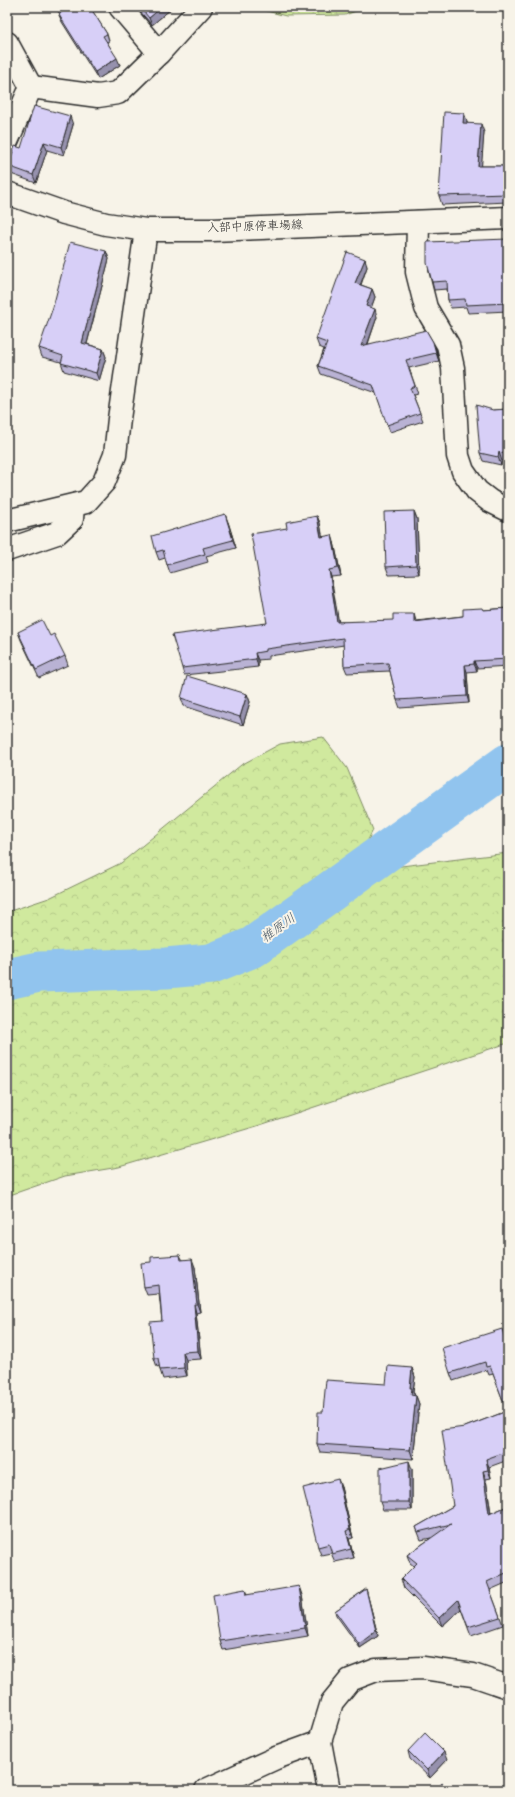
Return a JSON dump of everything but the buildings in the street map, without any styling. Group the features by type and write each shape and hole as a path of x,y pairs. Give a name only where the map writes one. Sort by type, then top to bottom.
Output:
{"street":[{"path":"120,7 159,53"},
{"path":"31,87 98,96 118,93 159,53 201,7"},
{"path":"7,43 31,87"},
{"path":"7,141 31,87"},
{"name":"入部中原停車場線","path":"7,193 64,213 106,224 146,230 213,230 508,218"},
{"path":"418,222 417,272 426,308 448,345 453,368 458,456 463,471 477,491 490,501 508,510"},
{"path":"7,519 11,520 86,502 104,482 115,455 146,230"},
{"path":"7,550 57,533 72,519 73,506"},
{"path":"326,1789 320,1742 332,1702 350,1680 376,1670 423,1668 473,1674 508,1687"},
{"path":"206,1790 276,1758 320,1742"}],"green space":[{"path":"251,7 367,7 345,15 286,16"},
{"path":"323,737 347,768 373,830 352,872 508,853 508,1043 257,1126 119,1167 65,1176 7,1196 7,912 49,898 121,863 241,765 280,744"}],"waterway":[{"name":"椎原川","path":"7,979 39,972 166,968 211,964 253,947 508,764"}]}
